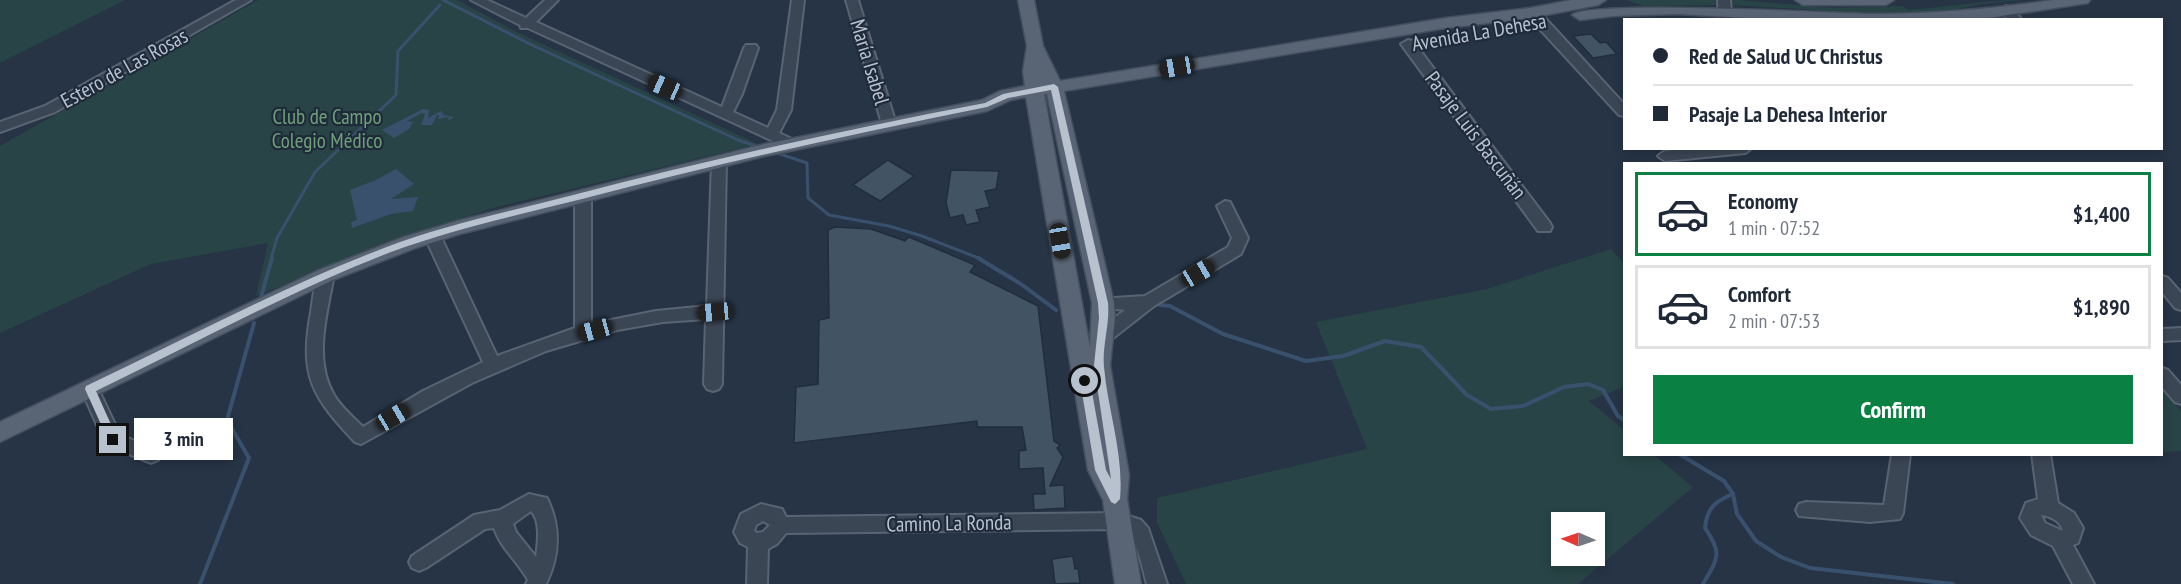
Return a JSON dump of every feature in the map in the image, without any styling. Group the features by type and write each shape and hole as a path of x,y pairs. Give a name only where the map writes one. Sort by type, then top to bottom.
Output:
{"main road":[{"path":"1026,0 1035,46 1032,71 1035,97 1100,470 1117,510"},
{"name":"Avenida La Dehesa","path":"1056,94 1446,23 1530,13 1598,0"},
{"path":"1625,0 1642,8"},
{"path":"1803,0 1886,0"},
{"name":"Avenida La Dehesa","path":"1922,18 2011,15 2080,0"},
{"name":"Avenida La Dehesa","path":"0,433 326,275 432,235 790,144 987,105 1010,108 1035,97 1642,8 1725,10 1830,18"},
{"path":"1035,46 1046,65 1056,94 1103,303 1099,365 1117,475 1117,510 1128,584"},
{"path":"1049,176 1064,169 1075,179"}],"street":[{"name":"Estero de Las Rosas","path":"0,127 51,109 245,0"},
{"path":"477,0 526,25 790,144"},
{"path":"526,25 552,0"},
{"path":"771,135 784,110 798,0"},
{"name":"María Isabel","path":"852,0 889,124"},
{"path":"1541,21 1623,111"},
{"name":"Pasaje Luis Bascuñán","path":"1408,44 1544,227"},
{"path":"725,114 735,94 751,48"},
{"path":"1665,156 1725,150"},
{"path":"713,384 719,161"},
{"path":"583,195 583,333"},
{"path":"1102,337 1148,302 1231,253 1238,246 1239,235 1225,206"},
{"path":"432,235 493,365"},
{"path":"326,275 314,345 317,374 331,404 362,437 419,402 493,365 583,333 655,317 715,312"},
{"path":"2163,283 2181,304"},
{"path":"1103,303 1127,305 1148,302"},
{"path":"2163,335 2181,334"},
{"path":"2163,376 2181,398"},
{"path":"90,389 113,440 151,455"},
{"path":"1806,510 1893,513 1901,456"},
{"path":"2041,456 2049,508 2033,509 2030,518 2038,529 2060,540 2084,584"},
{"path":"418,561 481,520 504,518 529,502 540,504 545,513 548,533 544,568 537,582"},
{"path":"1117,510 1141,534 1157,584"},
{"name":"Camino La Ronda","path":"757,584 758,543 747,537 744,532 748,520 761,512 775,515 780,525 1117,510"},
{"path":"504,518 502,526 506,537 522,553 537,582"},
{"path":"758,543 769,540 777,534 780,525"}],"green space":[{"path":"0,0 125,0 0,63"},
{"name":"Club de Campo Colegio Médico","path":"258,0 457,0 519,33 758,144 493,208 395,241 256,296 268,243 151,264 0,333 0,146"},
{"path":"1627,0 1740,0 1833,8 1903,6 1908,10 2023,0 1981,4 1944,12 1887,14 1728,5 1643,6"},
{"path":"1611,249 1623,262 1623,387 1589,401 1623,429 1623,456 1655,456 1693,487 1605,561 1605,512 1551,512 1551,566 1599,566 1578,584 1186,584 1157,523 1157,498 1367,449 1316,322 1487,289"},
{"path":"2163,389 2181,411 2181,451 2163,452"}],"water":[{"name":"Club de Campo Colegio Médico","path":"423,109 429,110 428,118 441,111 444,115 454,117 448,121 449,117 438,119 439,115 437,115 432,125 421,125 425,114 422,113 407,121 413,122 409,129 394,138 382,130"},
{"name":"Club de Campo Colegio Médico","path":"396,169 414,184 391,199 418,197 413,211 391,214 352,228 351,222 357,220 350,190"}],"building":[{"path":"1591,34 1600,43 1606,42 1617,54 1593,58 1573,36"},
{"path":"888,160 914,176 880,201 853,185"},
{"path":"951,170 999,171 996,189 985,191 990,207 976,210 980,222 966,225 963,215 950,218 946,203"},
{"path":"835,227 871,229 905,241 909,237 975,265 970,272 1038,306 1054,441 1060,445 1057,448 1063,457 1050,486 1064,485 1065,508 1034,510 1033,494 1045,494 1043,468 1019,469 1019,451 1026,450 1022,427 977,427 977,421 794,443 796,387 818,384 819,320 829,318 828,230"},
{"path":"1073,556 1075,569 1078,568 1080,583 1055,584 1052,559"}],"waterway":[{"path":"443,0 534,46 738,140 756,146"},
{"path":"271,259 277,238 315,172 396,95 398,51 440,5"},
{"path":"777,153 807,163 808,198 829,215 889,226 981,259"},
{"path":"261,297 272,258"},
{"path":"978,258 1021,284 1056,310"},
{"path":"1160,305 1170,306 1223,334 1306,361 1343,356 1385,341 1421,347 1467,395 1491,409 1523,406 1564,387 1588,384 1603,390 1618,416 1623,419"},
{"path":"200,584 249,458 227,420 254,323"},
{"path":"1682,456 1724,481 1733,494"},
{"path":"1703,584 1716,556 1714,544 1705,528 1708,515 1721,499 1733,494"},
{"path":"1733,494 1737,514 1756,541 1781,557 1810,568 1953,584"}],"route":[{"path":"113,440 90,389 326,275 389,249 457,228 690,168 818,138 987,105 1006,95 1054,87 1103,303 1104,318 1099,365 1117,475 1115,499 1100,470 1085,381"}]}
